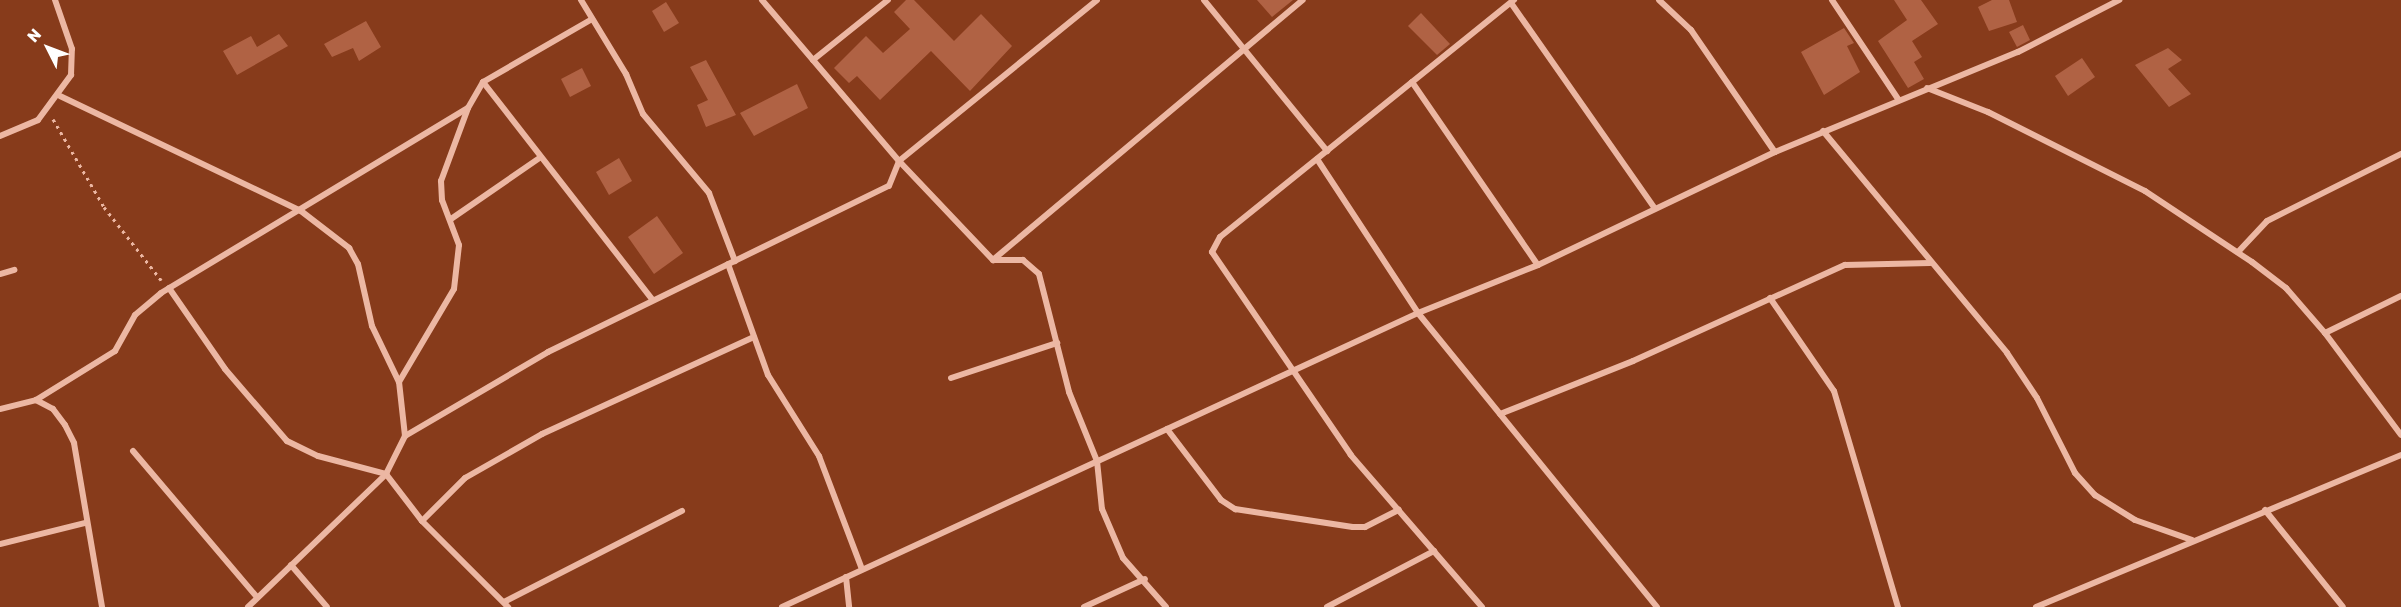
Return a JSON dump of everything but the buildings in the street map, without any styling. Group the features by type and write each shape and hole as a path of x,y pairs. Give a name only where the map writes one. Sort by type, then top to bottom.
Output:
{"street":[{"path":"0,136 38,120 60,96 71,75 72,49 55,0"},
{"path":"581,0 649,123 709,193 735,261"},
{"path":"762,0 899,161 993,260 1023,260 1039,274 1069,392 1096,461 1102,509 1123,558 1167,607"},
{"path":"813,60 888,0"},
{"path":"405,436 548,352 890,186 899,161 1097,0"},
{"path":"1204,0 1327,151"},
{"path":"993,260 1303,0"},
{"path":"1659,0 1691,30 1775,152"},
{"path":"1832,0 1898,99"},
{"path":"782,607 862,568 1418,313 1538,265 1775,152 1898,99 2018,52 2119,0"},
{"path":"1482,607 1351,455 1214,259 1213,246 1512,1 1655,209"},
{"path":"399,382 454,289 459,245 442,200 441,181 468,108 483,82 592,19"},
{"path":"483,82 653,300"},
{"path":"1412,82 1538,265"},
{"path":"1927,88 1988,112 2145,191 2238,252 2286,288 2325,333 2401,435"},
{"path":"60,96 301,211 349,248 358,264 372,326 399,382 405,436 386,474 248,607"},
{"path":"0,409 36,400 115,351 135,315 169,288 301,211 468,108"},
{"path":"1823,131 1930,263 2007,353 2037,398 2075,472 2095,495 2135,520 2192,540"},
{"path":"2238,252 2267,220 2401,154"},
{"path":"451,219 541,157"},
{"path":"1317,159 1418,313 1657,607"},
{"path":"1500,414 1634,361 1770,298 1860,262 1930,263"},
{"path":"728,264 768,375 819,456 862,568"},
{"path":"0,274 14,270"},
{"path":"169,288 225,369 288,441 318,456 386,474 422,522 506,605 682,512"},
{"path":"2325,333 2401,296"},
{"path":"1770,298 1834,391 1898,607"},
{"path":"422,522 465,478 542,434 754,337"},
{"path":"951,378 1057,343"},
{"path":"36,400 53,409 74,443 85,523 102,607"},
{"path":"1167,429 1221,501 1242,512 1359,527 1398,510"},
{"path":"133,451 257,597"},
{"path":"2036,607 2192,540 2401,455"},
{"path":"2265,510 2343,607"},
{"path":"0,543 85,523"},
{"path":"1327,607 1434,551"},
{"path":"291,565 327,607"},
{"path":"846,577 849,607"},
{"path":"1084,607 1144,579"}],"path":[{"path":"48,110 104,207 169,288"}]}
